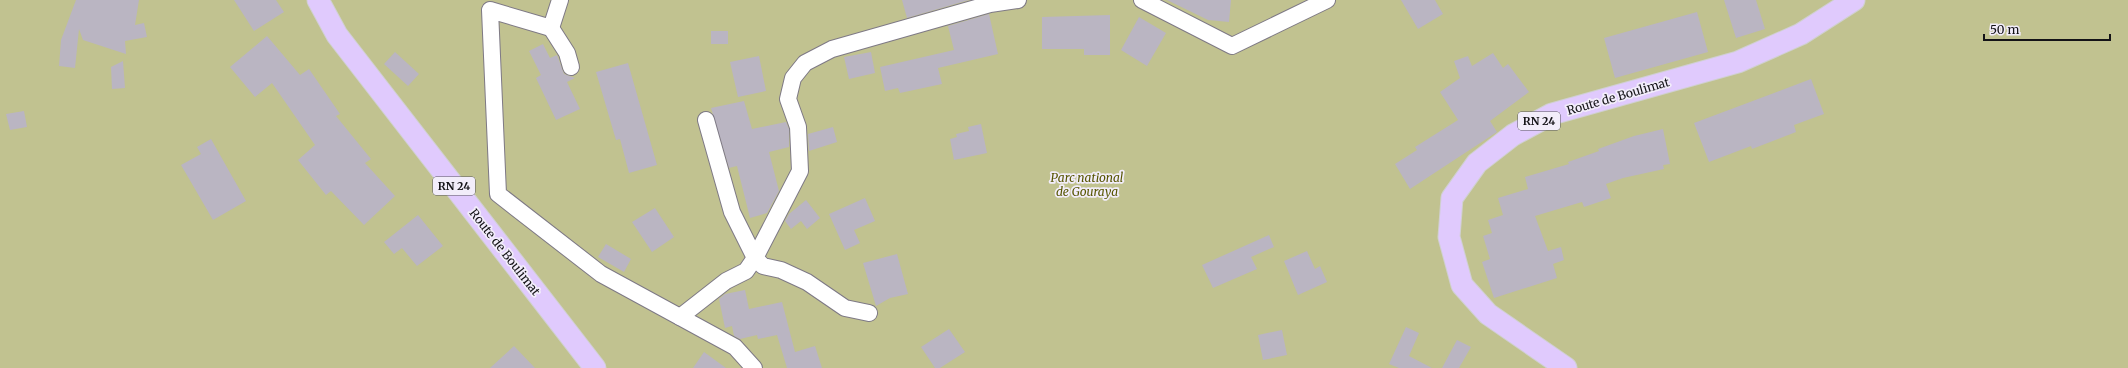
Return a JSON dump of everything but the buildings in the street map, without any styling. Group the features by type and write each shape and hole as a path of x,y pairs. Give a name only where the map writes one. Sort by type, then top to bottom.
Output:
{"main road":[{"name":"Route de Boulimat","path":"318,0 337,35 595,368"},
{"name":"Route de Boulimat","path":"1566,368 1488,314 1462,285 1449,237 1452,198 1478,163 1513,135 1552,114 1738,62 1801,34 1854,0"}],"street":[{"path":"551,28 560,0"},
{"path":"680,317 726,281 746,271 755,258 800,171 798,127 788,99 793,78 805,63 832,49 990,4 1018,0"},
{"path":"1142,0 1232,46 1327,0"},
{"path":"571,67 567,53 551,28 490,10 498,194 600,274 735,347 754,368"},
{"path":"706,120 732,212 755,258 763,266 781,270 807,282 846,308 869,313"}],"green space":[{"name":"Parc national de Gouraya","path":"0,0 2128,0 2128,368 0,368"}]}
